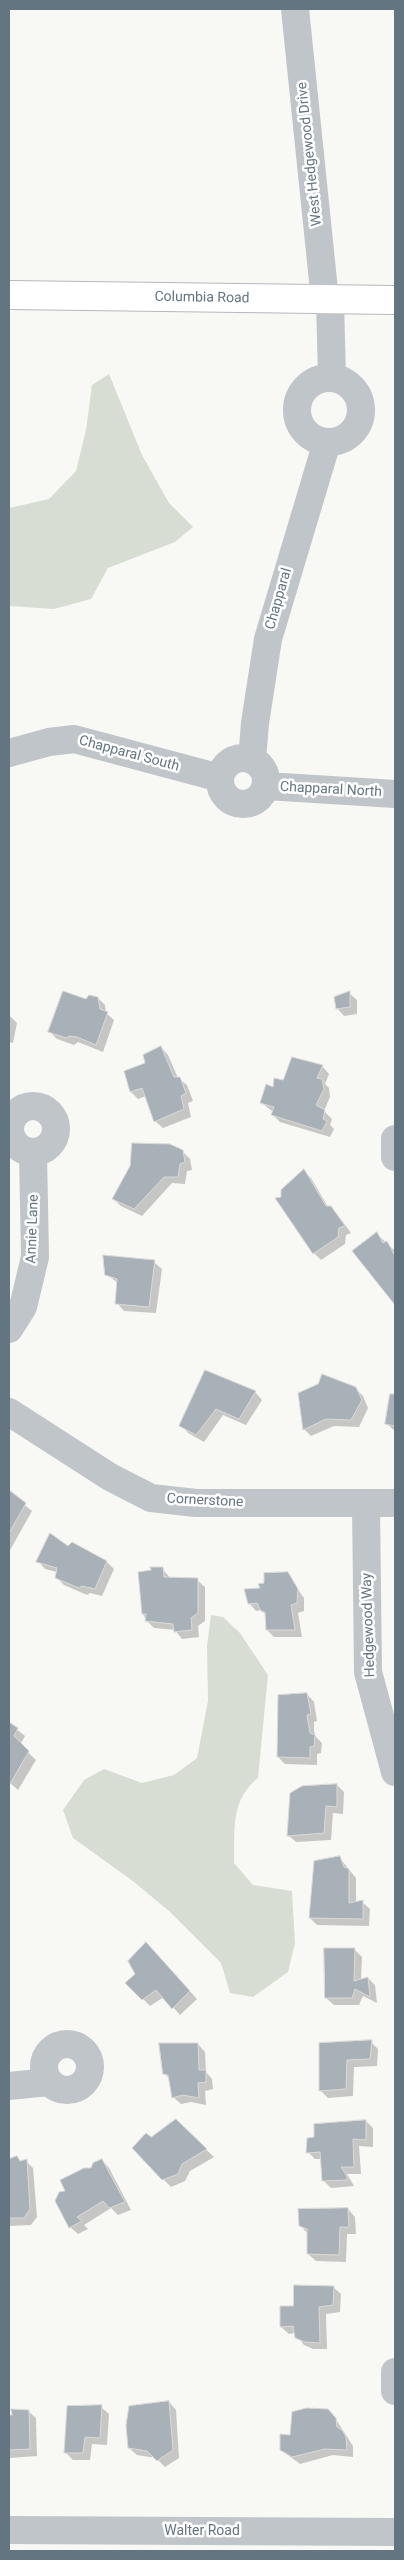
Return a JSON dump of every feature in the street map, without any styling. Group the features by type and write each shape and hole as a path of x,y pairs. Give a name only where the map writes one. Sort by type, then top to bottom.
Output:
{"main road":[{"name":"Columbia Road","path":"9,295 395,300"}],"street":[{"name":"West Hedgewood Drive","path":"295,9 328,300"},
{"path":"328,300 332,378"},
{"path":"332,378 343,381 352,387 361,407 356,429 338,441 327,442 312,437 302,427 297,408 300,398 312,383 321,379 332,378"},
{"name":"Chapparal","path":"252,760 255,723 268,639 327,442"},
{"name":"Chapparal South","path":"9,753 48,742 74,739 220,778"},
{"path":"238,758 252,760 264,771 266,786 263,793 253,803 239,805 226,798 222,792 220,778 225,765 231,761 238,758"},
{"name":"Chapparal North","path":"266,786 395,794"},
{"path":"395,1139 395,1157"},
{"name":"Annie Lane","path":"9,1329 23,1307 34,1257 33,1153"},
{"name":"Cornerstone","path":"9,1412 110,1477 151,1498 196,1503 366,1505 395,1503"},
{"name":"Hedgewood Way","path":"366,1505 368,1672 395,1772"},
{"path":"9,2086 49,2082"},
{"path":"395,2372 395,2391"},
{"name":"Walter Road","path":"9,2530 395,2532"}],"shaded area":[{"path":"109,374 142,455 169,503 193,527 175,542 108,568 91,599 54,609 9,606 9,508 49,499 76,471 86,430 92,385"},
{"path":"211,1615 223,1617 240,1633 268,1675 258,1778 249,1787 238,1806 235,1827 234,1863 253,1885 292,1891 295,1943 288,1972 253,1997 230,1993 221,1963 169,1911 134,1882 73,1838 63,1810 84,1780 104,1769 142,1783 174,1775 197,1758 208,1701 207,1646"}],"building":[{"path":"63,991 86,999 89,995 98,997 100,1009 108,1012 96,1045 77,1037 70,1036 66,1038 48,1032"},
{"path":"350,991 350,1007 336,1009 334,997"},
{"path":"161,1046 174,1077 180,1077 186,1093 181,1096 184,1109 154,1122 142,1088 130,1092 124,1071 145,1063 143,1055"},
{"path":"292,1057 323,1065 317,1078 322,1079 324,1089 316,1105 325,1110 323,1119 327,1121 322,1131 271,1115 274,1107 260,1103 266,1084 273,1087 274,1078 283,1080"},
{"path":"132,1143 170,1144 183,1150 185,1162 180,1164 178,1177 164,1177 134,1209 112,1199 130,1166"},
{"path":"304,1169 326,1206 331,1206 345,1226 339,1228 338,1237 313,1254 275,1198 281,1197 281,1190"},
{"path":"377,1232 383,1243 387,1241 395,1256 395,1305 352,1251"},
{"path":"103,1255 155,1260 149,1307 115,1304 117,1279 105,1275"},
{"path":"205,1370 256,1391 239,1419 216,1409 196,1435 179,1426"},
{"path":"322,1374 356,1387 362,1400 351,1420 326,1419 303,1430 298,1393 318,1384"},
{"path":"390,1394 395,1394 395,1426 385,1424"},
{"path":"9,1490 26,1503 9,1533"},
{"path":"50,1533 68,1546 72,1542 107,1561 95,1589 82,1586 79,1588 55,1578 57,1568 36,1562"},
{"path":"150,1567 163,1567 164,1577 198,1578 198,1613 191,1618 192,1630 174,1632 173,1624 145,1621 146,1614 142,1614 138,1572 151,1570"},
{"path":"288,1572 298,1589 297,1603 291,1605 295,1630 266,1630 265,1612 261,1611 257,1603 248,1604 244,1589 260,1588 258,1584 264,1583 264,1573"},
{"path":"307,1693 311,1714 307,1715 310,1733 315,1735 314,1746 310,1747 310,1758 277,1757 278,1695"},
{"path":"9,1722 18,1728 14,1736 29,1751 10,1784"},
{"path":"337,1784 337,1807 326,1806 324,1833 287,1836 290,1793 302,1786"},
{"path":"340,1856 344,1867 349,1869 349,1903 363,1900 363,1919 309,1918 314,1861"},
{"path":"146,1942 190,1991 172,2009 156,1990 142,2000 125,1983 135,1974 128,1961"},
{"path":"324,1948 355,1948 354,1981 368,1977 370,1997 355,1989 352,1998 325,1998"},
{"path":"372,2040 370,2059 347,2060 346,2089 319,2091 319,2043"},
{"path":"159,2043 198,2043 199,2070 206,2070 206,2082 198,2083 199,2098 183,2095 172,2098 168,2075 163,2074"},
{"path":"176,2119 207,2149 182,2164 178,2174 162,2180 132,2148 146,2133 151,2137"},
{"path":"366,2120 366,2140 353,2139 354,2167 341,2167 347,2176 347,2180 322,2181 320,2152 306,2153 307,2138 314,2137 314,2124"},
{"path":"17,2156 20,2161 27,2159 30,2209 24,2218 9,2218 9,2159"},
{"path":"102,2159 125,2202 109,2208 103,2201 77,2217 82,2221 69,2228 55,2201 59,2192 65,2191 60,2180 84,2168 91,2168 93,2163"},
{"path":"348,2208 349,2227 340,2227 339,2255 307,2254 307,2229 299,2226 298,2209"},
{"path":"294,2285 334,2286 333,2305 319,2307 320,2343 305,2342 295,2338 293,2326 280,2327 280,2306 293,2306"},
{"path":"169,2401 173,2450 157,2461 147,2451 128,2448 126,2425 129,2406"},
{"path":"102,2405 100,2438 85,2437 83,2453 64,2453 67,2406"},
{"path":"307,2408 328,2409 336,2418 337,2427 342,2430 346,2437 347,2450 325,2449 292,2457 280,2450 280,2434 290,2435 292,2412"},
{"path":"11,2409 29,2410 30,2449 9,2450 9,2415 12,2415"}]}
